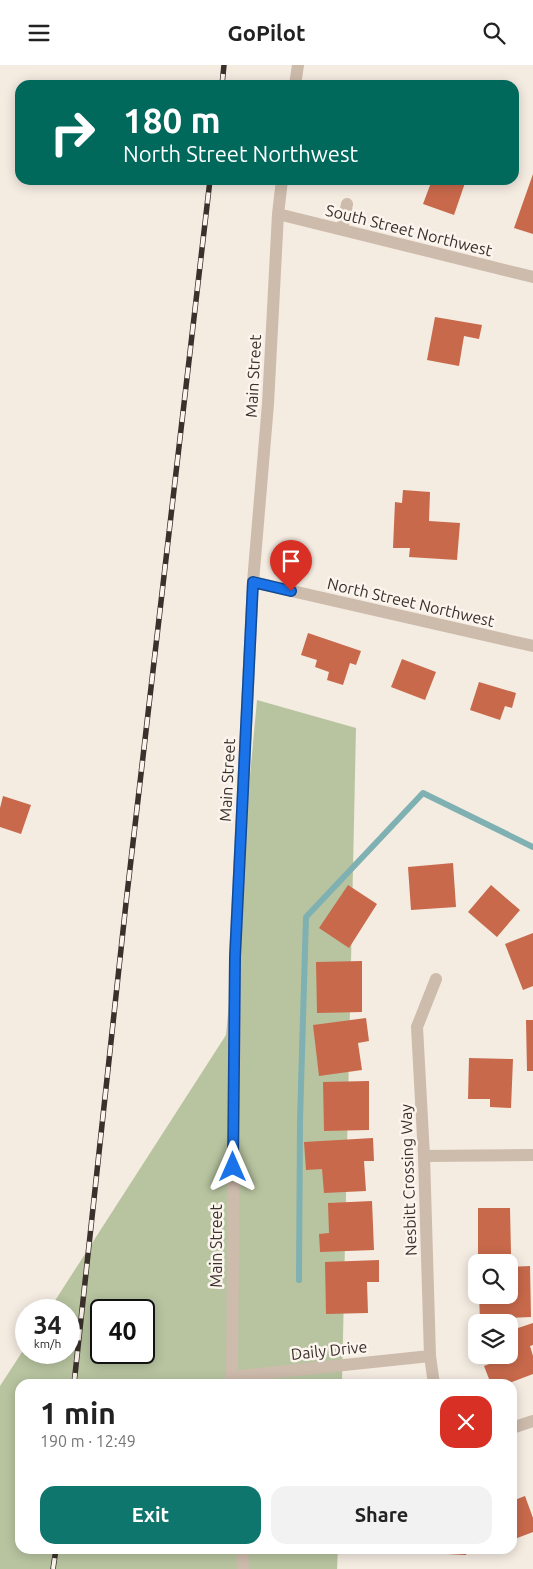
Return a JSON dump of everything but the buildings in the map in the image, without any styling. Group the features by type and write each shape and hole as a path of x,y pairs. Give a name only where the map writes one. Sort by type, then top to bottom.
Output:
{"street":[{"path":"296,80 298,65"},
{"name":"Main Street","path":"231,1379 235,957 253,582 268,404 278,214 281,185"},
{"path":"342,229 347,204"},
{"name":"South Street Northwest","path":"278,214 533,277"},
{"name":"North Street Northwest","path":"253,582 533,646"},
{"name":"Nesbitt Crossing Way","path":"433,1379 430,1356 424,1156 417,1027 436,979"},
{"path":"424,1156 533,1155"},
{"name":"Daily Drive","path":"239,1379 430,1356"},
{"path":"517,1426 533,1421"},
{"path":"242,1554 243,1569"}],"green space":[{"path":"257,700 356,728 342,1379 15,1379 15,1554 338,1554 337,1569 0,1569 0,1386 15,1363 80,1364 80,1299 56,1299 226,1035"}],"waterway":[{"path":"299,1280 300,1120 306,917 423,793 533,847"}],"railway":[{"path":"222,80 224,65"},
{"path":"75,1379 126,903 209,185"},
{"path":"53,1569 55,1554"}],"route":[{"path":"233,1167 235,957 253,582 291,591"}]}
